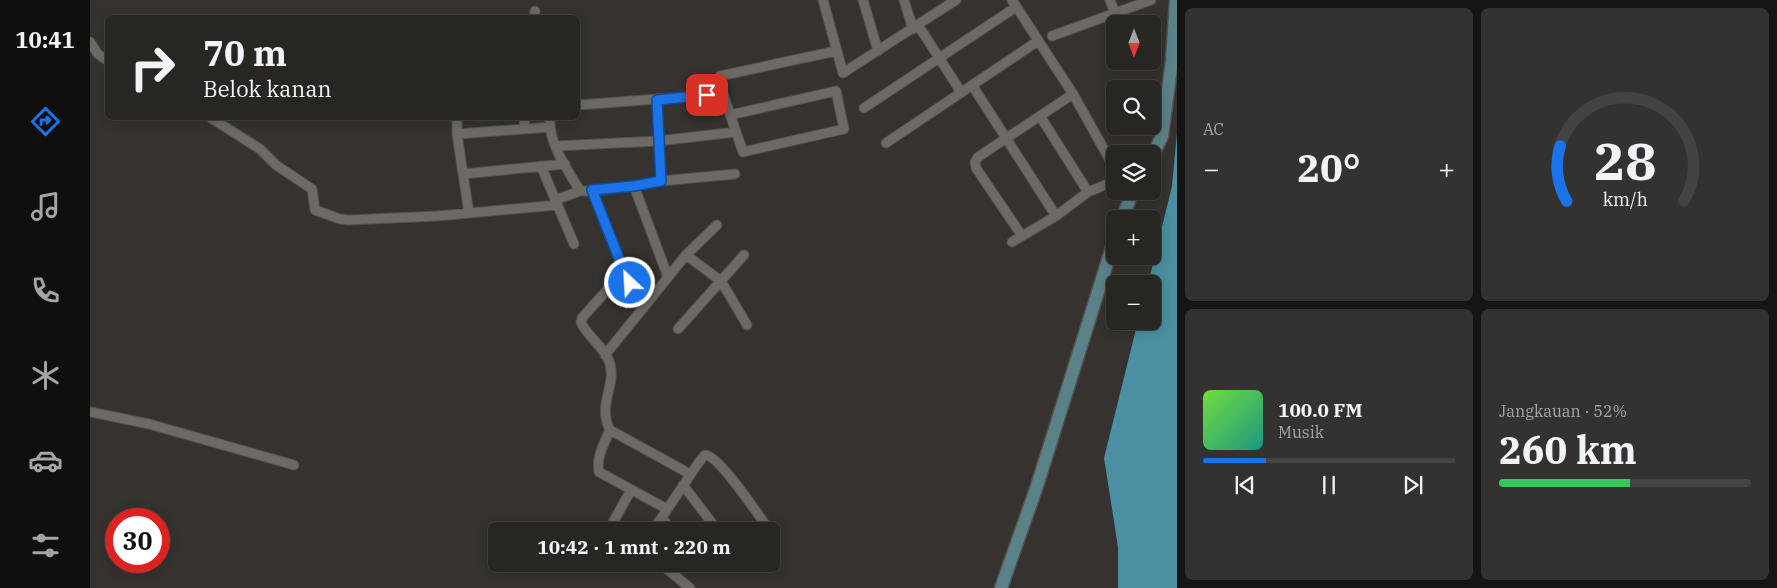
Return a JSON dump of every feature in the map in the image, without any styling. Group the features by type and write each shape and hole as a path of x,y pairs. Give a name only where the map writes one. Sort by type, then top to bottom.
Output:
{"street":[{"path":"823,0 843,73 950,2"},
{"path":"863,0 878,51"},
{"path":"904,0 915,27 939,58 961,92"},
{"path":"1110,0 1115,13"},
{"path":"1052,36 1151,0"},
{"path":"1158,145 1162,136 1172,60 1176,0"},
{"path":"864,108 939,58 1014,3 1073,94 1106,153"},
{"path":"886,143 1038,41"},
{"path":"90,42 98,54 105,59"},
{"path":"730,115 836,91 844,129 743,152 730,115 723,94 720,76 836,51"},
{"path":"972,85 1056,216"},
{"path":"580,105 723,94"},
{"path":"1022,236 975,165 975,162 978,157 1005,138 1073,94"},
{"path":"657,100 661,181"},
{"path":"1040,116 1088,192"},
{"path":"214,120 260,149 279,168 312,189 315,210 340,219 437,216 469,213 556,202 580,191 735,174"},
{"path":"457,120 469,213"},
{"path":"524,129 526,120"},
{"path":"458,134 524,129 550,122 556,146 580,191"},
{"path":"556,146 658,141 736,132"},
{"path":"463,174 565,164"},
{"path":"541,166 574,244"},
{"path":"1012,242 1056,216 1088,192 1106,185"},
{"path":"634,186 668,277"},
{"path":"592,190 624,271 643,308"},
{"path":"605,355 668,277 716,225"},
{"path":"686,256 720,281 747,325"},
{"path":"678,329 744,256"},
{"path":"1001,588 1036,489 1107,265"},
{"path":"624,271 580,322 609,361 611,369 605,414 606,423 610,430 690,474"},
{"path":"90,412 148,424 294,465"},
{"path":"610,430 599,457 599,472 631,490 664,513 668,522"},
{"path":"658,522 690,474 705,455 709,455 720,464 764,522"},
{"path":"683,485 711,522"},
{"path":"613,522 631,490"},
{"path":"672,573 690,588"}],"water":[{"path":"1177,133 1177,588 1118,588 1118,547 1104,458 1136,330 1161,330 1161,275 1150,275 1153,265 1161,265 1161,231 1172,186"}],"route":[{"path":"630,283 592,190 661,181 657,100 707,95"}]}
